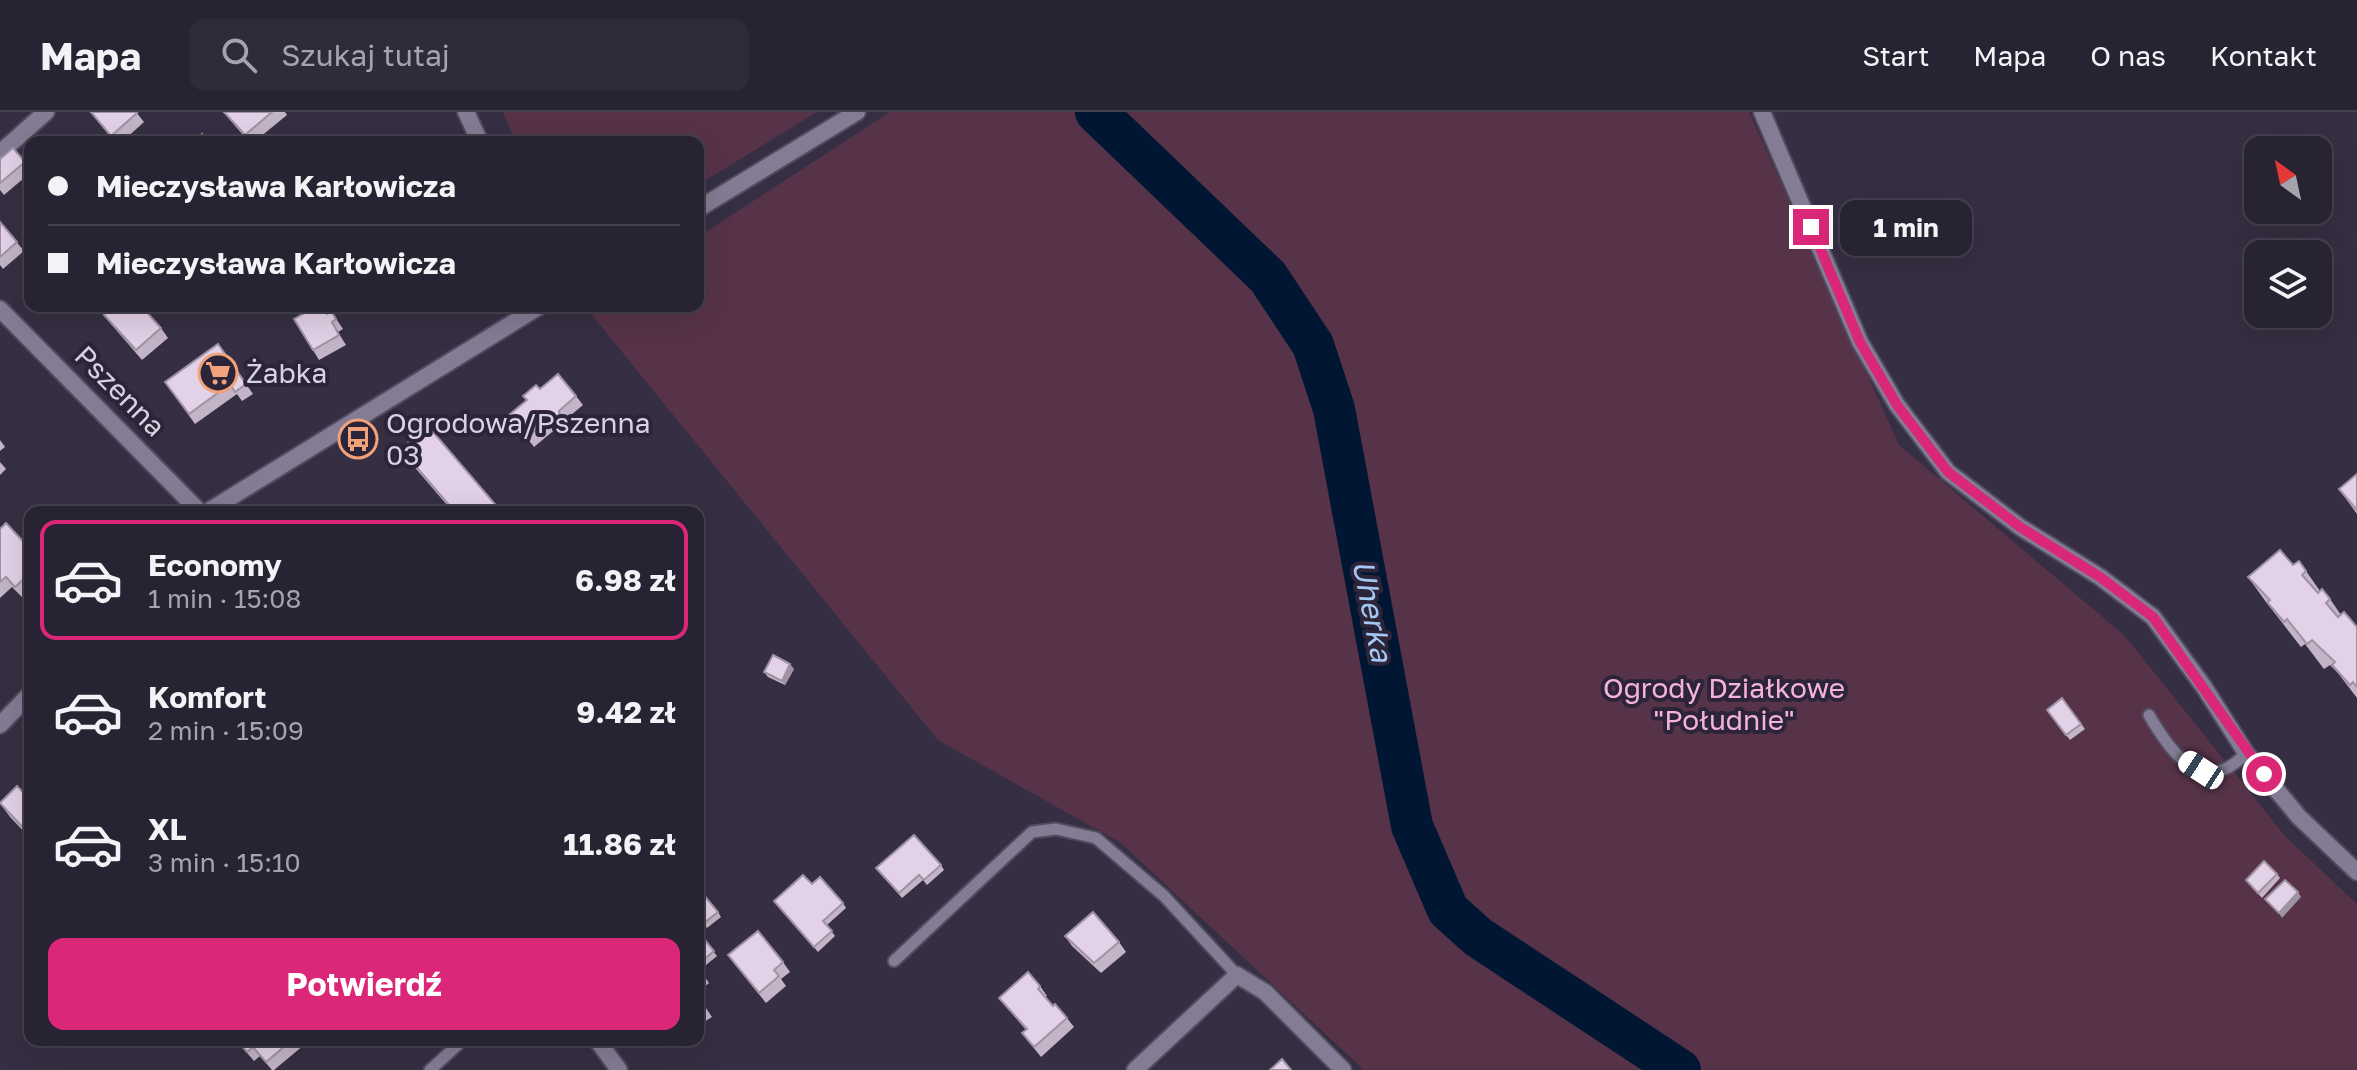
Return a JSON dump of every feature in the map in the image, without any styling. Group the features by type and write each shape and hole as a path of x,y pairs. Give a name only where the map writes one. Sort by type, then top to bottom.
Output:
{"street":[{"path":"0,153 46,112"},
{"path":"466,112 477,136"},
{"path":"704,205 857,112"},
{"path":"1762,112 1860,342 1897,405 1948,472 2020,527 2100,577 2153,617 2204,687 2246,753 2299,817 2357,872"},
{"name":"Pszenna","path":"0,309 194,506"},
{"path":"217,506 530,312"},
{"path":"0,725 24,700"},
{"path":"1135,1070 1237,975 1265,992 1343,1070"},
{"path":"601,1046 619,1070"}],"lane":[{"path":"2149,715 2165,744 2201,770 2214,775 2226,772 2246,753"},
{"path":"894,961 1032,832 1056,829 1096,838 1164,896 1237,975"},
{"path":"430,1070 456,1046"}],"green space":[{"path":"503,112 817,112 704,181 704,136 513,136"},
{"name":"Ogrody Działkowe \"Południe\"","path":"890,112 1749,112 1899,445 2125,636 2285,836 2357,904 2357,1070 1364,1070 1121,843 938,740 589,312 704,312 704,233"}],"building":[{"path":"91,112 136,112 137,113 111,136"},
{"path":"224,112 272,112 245,135"},
{"path":"13,148 24,163 0,183 0,159"},
{"path":"0,222 17,242 0,257"},
{"path":"107,312 146,312 161,328 136,350 104,315"},
{"path":"306,312 332,312 336,319 332,322 339,335 313,350 294,319"},
{"name":"Żabka","path":"218,344 246,384 235,392 230,384 189,414 165,382"},
{"path":"558,374 576,396 559,411 560,420 554,425 545,422 527,437 509,415 527,400 523,396 536,385 540,389"},
{"path":"427,425 497,506 450,506 401,449"},
{"path":"2357,474 2357,510 2339,489"},
{"path":"6,523 24,542 24,579 15,587 6,577 0,582 0,529"},
{"path":"2280,550 2293,565 2299,561 2306,571 2302,575 2318,593 2322,589 2330,599 2326,603 2338,617 2344,612 2357,627 2357,687 2353,682 2350,685 2332,665 2335,662 2312,640 2307,644 2287,619 2284,622 2267,602 2270,600 2248,577"},
{"path":"773,655 790,664 782,681 764,672"},
{"path":"2062,698 2081,724 2066,735 2047,710"},
{"path":"17,786 24,794 24,829 0,803"},
{"path":"914,835 941,865 924,880 919,875 899,893 876,868"},
{"path":"2264,861 2277,874 2258,893 2246,880"},
{"path":"803,875 812,884 820,877 843,903 823,921 832,931 814,947 774,901"},
{"path":"2285,880 2298,892 2279,913 2265,899"},
{"path":"704,895 718,912 704,923"},
{"path":"1093,912 1119,942 1094,963 1065,936"},
{"path":"758,931 783,962 774,970 779,976 759,993 728,955"},
{"path":"704,939 714,951 704,959"},
{"path":"1028,972 1040,986 1038,989 1067,1018 1034,1047 1022,1033 1027,1029 999,998"},
{"path":"242,1046 285,1046 266,1062 253,1047 247,1052"},
{"path":"1282,1059 1291,1070 1270,1070"}],"waterway":[{"name":"Uherka","path":"1096,112 1268,277 1313,345 1334,409 1412,826 1448,910 1478,937 1680,1070"}],"place":[{"name":"Żabka","path":"218,373"},
{"name":"Ogrodowa/Pszenna 03","path":"358,439"}],"route":[{"path":"1811,227 1860,342 1897,405 1948,472 2020,527 2100,577 2153,617 2204,687 2246,753 2264,774"}]}
